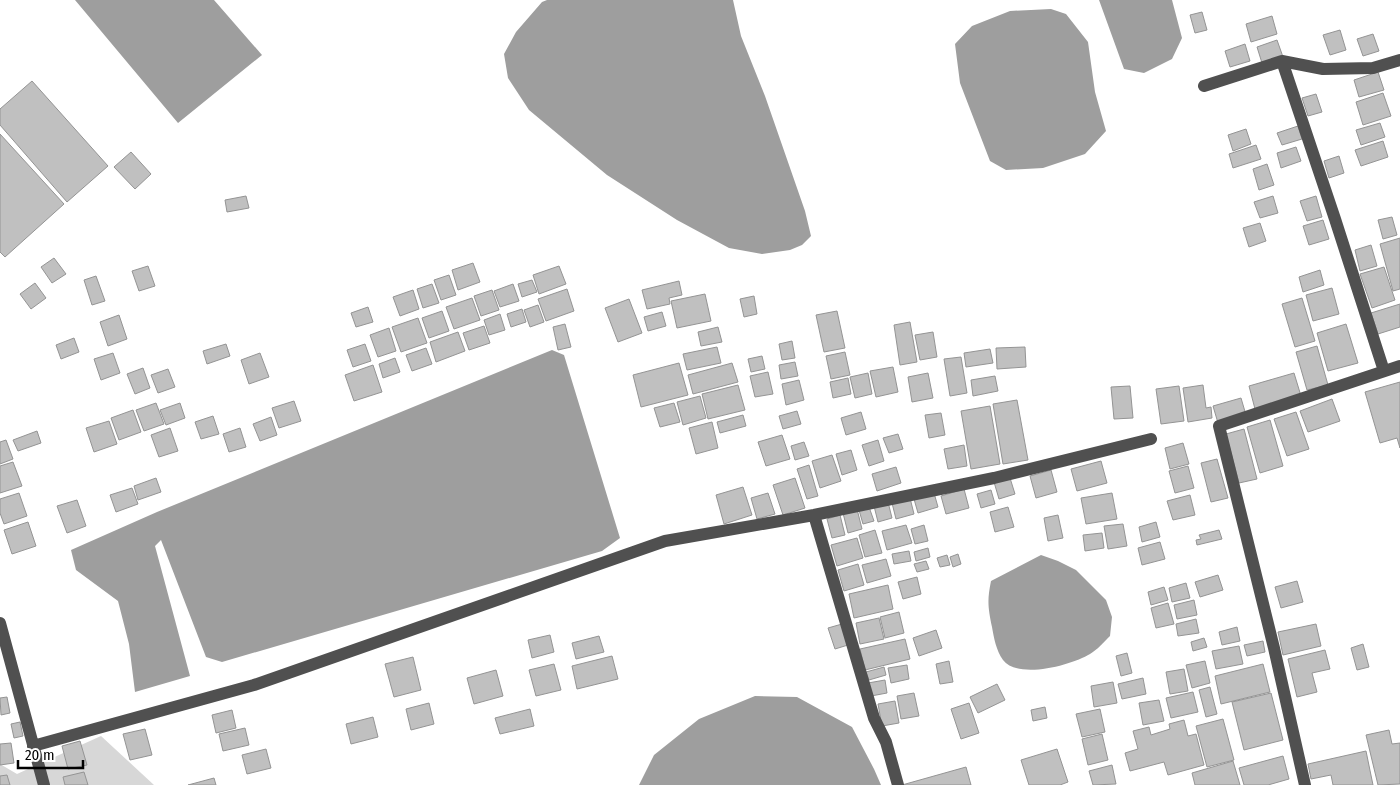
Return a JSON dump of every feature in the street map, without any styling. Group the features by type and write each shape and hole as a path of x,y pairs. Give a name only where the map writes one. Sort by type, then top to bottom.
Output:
{"street":[{"path":"1204,86 1282,61 1323,69 1373,68 1400,60"},
{"path":"1282,61 1384,371"},
{"path":"1305,785 1274,648 1219,426 1400,366"},
{"path":"33,746 254,685 665,541 814,515 994,478 1151,439"},
{"path":"814,515 874,718 886,742 898,785"},
{"path":"0,623 44,785"}],"shaded area":[{"path":"75,0 214,0 262,55 178,123"},
{"path":"547,0 733,0 741,36 765,96 805,211 811,236 802,245 790,250 762,254 729,248 677,220 607,175 529,110 508,78 504,54 516,32 542,2"},
{"path":"1099,0 1172,0 1182,38 1172,59 1144,73 1124,69"},
{"path":"1051,9 1066,14 1088,42 1095,92 1106,131 1085,154 1043,168 1006,170 990,161 960,83 955,44 972,26 1010,11"},
{"path":"552,350 564,355 620,538 602,551 222,662 206,657 161,540 155,546 190,676 135,692 129,644 118,601 76,570 71,550 157,512"},
{"path":"1041,555 1076,570 1106,600 1112,617 1110,636 1093,652 1082,658 1045,669 1020,669 1010,666 1003,660 997,648 989,609 991,581"},
{"path":"755,696 797,697 852,727 881,785 639,785 654,755 699,719"},
{"path":"101,736 154,785 0,785 0,764 17,774"}],"building":[{"path":"1202,12 1207,30 1195,33 1190,15"},
{"path":"1272,16 1277,34 1251,42 1246,24"},
{"path":"1340,30 1346,50 1330,55 1323,35"},
{"path":"1373,34 1379,51 1363,56 1357,39"},
{"path":"1277,40 1283,57 1262,63 1257,47"},
{"path":"1245,44 1250,61 1230,67 1225,51"},
{"path":"1378,72 1384,90 1359,97 1354,80"},
{"path":"32,81 108,166 67,202 0,125 0,109"},
{"path":"1383,93 1391,116 1363,125 1356,102"},
{"path":"1316,94 1322,112 1308,116 1302,98"},
{"path":"1380,123 1385,137 1361,145 1356,130"},
{"path":"1298,126 1302,139 1282,145 1277,133"},
{"path":"1246,129 1251,144 1233,151 1228,135"},
{"path":"0,134 64,204 5,257 0,252"},
{"path":"1383,141 1388,157 1361,166 1355,150"},
{"path":"1256,145 1261,159 1233,168 1229,154"},
{"path":"1296,147 1301,161 1281,168 1277,153"},
{"path":"131,152 151,174 135,189 114,167"},
{"path":"1339,156 1344,173 1329,178 1324,161"},
{"path":"1267,164 1274,185 1259,190 1253,169"},
{"path":"246,196 249,208 227,212 225,200"},
{"path":"1273,196 1278,213 1260,218 1254,202"},
{"path":"1316,196 1322,217 1307,221 1300,201"},
{"path":"1392,217 1397,235 1383,239 1378,220"},
{"path":"1323,220 1329,239 1309,245 1303,226"},
{"path":"1260,223 1266,241 1249,247 1243,228"},
{"path":"1400,238 1400,289 1393,291 1380,244"},
{"path":"1371,245 1377,266 1360,271 1355,250"},
{"path":"54,258 66,274 52,283 41,267"},
{"path":"473,263 480,282 458,290 452,270"},
{"path":"148,266 155,286 139,291 132,271"},
{"path":"559,266 566,284 539,294 533,275"},
{"path":"1384,267 1395,300 1372,308 1360,274"},
{"path":"1320,270 1324,285 1303,292 1299,277"},
{"path":"449,275 456,295 441,300 434,280"},
{"path":"96,276 105,301 92,305 84,280"},
{"path":"532,280 537,292 522,297 518,284"},
{"path":"679,281 682,295 669,298 670,304 647,309 642,290"},
{"path":"35,283 46,298 31,309 20,294"},
{"path":"432,284 439,303 423,308 417,289"},
{"path":"513,284 519,301 500,307 494,291"},
{"path":"1332,288 1339,314 1313,321 1306,295"},
{"path":"567,289 574,311 546,321 538,299"},
{"path":"413,290 419,309 400,316 393,297"},
{"path":"492,290 499,310 481,316 474,296"},
{"path":"705,294 711,321 677,328 671,301"},
{"path":"754,296 757,314 744,317 740,299"},
{"path":"472,298 480,320 454,329 446,307"},
{"path":"1302,298 1315,341 1295,347 1282,304"},
{"path":"629,299 642,333 618,342 605,308"},
{"path":"1400,304 1400,327 1378,334 1371,313"},
{"path":"538,305 544,322 530,327 524,310"},
{"path":"368,307 373,322 356,327 351,313"},
{"path":"522,309 526,322 511,327 507,314"},
{"path":"442,311 449,331 429,338 422,318"},
{"path":"837,311 845,348 824,352 816,315"},
{"path":"662,312 666,326 648,331 644,317"},
{"path":"500,314 505,330 489,335 484,320"},
{"path":"119,315 127,339 108,346 100,322"},
{"path":"418,318 427,343 401,352 392,327"},
{"path":"910,322 917,362 900,365 894,325"},
{"path":"565,324 571,347 558,350 553,327"},
{"path":"1346,324 1358,363 1328,371 1317,333"},
{"path":"484,326 490,343 469,350 463,333"},
{"path":"718,327 722,342 701,346 698,332"},
{"path":"389,328 396,351 378,357 370,335"},
{"path":"458,332 465,351 436,362 430,342"},
{"path":"933,332 937,357 920,360 915,335"},
{"path":"74,338 79,352 61,359 56,345"},
{"path":"792,341 795,358 782,360 779,344"},
{"path":"226,344 230,356 207,364 203,351"},
{"path":"365,344 371,361 353,367 347,350"},
{"path":"1317,346 1328,385 1307,390 1296,352"},
{"path":"717,347 721,363 687,370 683,354"},
{"path":"1025,347 1026,367 997,369 996,348"},
{"path":"426,348 432,364 412,371 406,355"},
{"path":"990,349 993,363 966,367 964,353"},
{"path":"845,352 850,375 831,379 826,356"},
{"path":"113,353 120,373 101,380 94,359"},
{"path":"260,353 269,377 249,384 241,360"},
{"path":"762,356 765,369 751,372 748,359"},
{"path":"961,357 967,393 950,396 944,359"},
{"path":"395,358 400,372 383,378 379,364"},
{"path":"795,362 798,376 781,379 779,365"},
{"path":"679,363 688,395 641,407 633,375"},
{"path":"732,363 738,382 693,394 688,375"},
{"path":"373,365 382,392 354,401 345,375"},
{"path":"893,367 898,392 876,397 870,371"},
{"path":"143,368 150,388 135,394 127,374"},
{"path":"168,369 175,387 158,393 151,375"},
{"path":"768,372 773,394 755,397 750,376"},
{"path":"868,373 872,394 855,398 850,377"},
{"path":"928,373 933,398 912,402 908,377"},
{"path":"1294,373 1301,396 1255,409 1249,386"},
{"path":"995,376 998,391 973,396 971,380"},
{"path":"848,378 851,394 833,398 830,382"},
{"path":"799,380 804,400 786,405 782,384"},
{"path":"1400,382 1400,448 1397,438 1380,443 1365,392"},
{"path":"738,385 745,410 708,419 702,394"},
{"path":"1203,385 1206,408 1211,407 1212,418 1188,422 1183,388"},
{"path":"1130,386 1133,418 1114,419 1111,387"},
{"path":"1179,386 1184,421 1161,424 1156,389"},
{"path":"700,396 706,418 683,425 677,402"},
{"path":"1241,398 1246,415 1218,423 1213,406"},
{"path":"1332,399 1340,421 1308,432 1300,411"},
{"path":"1017,400 1028,460 1003,464 993,404"},
{"path":"294,401 301,421 279,428 272,408"},
{"path":"156,403 164,424 144,431 136,410"},
{"path":"180,403 185,418 166,425 160,410"},
{"path":"674,403 680,422 660,427 654,408"},
{"path":"990,406 1000,464 971,469 961,411"},
{"path":"133,410 141,432 119,440 111,418"},
{"path":"797,411 801,424 783,429 779,416"},
{"path":"861,412 866,429 846,435 841,418"},
{"path":"1296,412 1309,449 1287,456 1274,419"},
{"path":"941,413 945,435 929,438 925,415"},
{"path":"743,415 746,426 720,433 717,422"},
{"path":"213,416 219,434 201,439 195,422"},
{"path":"271,417 277,435 260,441 253,424"},
{"path":"1270,420 1283,466 1260,473 1247,427"},
{"path":"109,421 117,444 94,452 86,428"},
{"path":"712,422 718,448 696,454 689,428"},
{"path":"170,428 178,451 159,457 151,435"},
{"path":"240,428 246,447 229,452 223,434"},
{"path":"1244,429 1257,479 1239,483 1226,434"},
{"path":"37,431 41,443 18,451 13,440"},
{"path":"898,434 903,449 889,453 883,438"},
{"path":"782,435 790,459 766,466 758,442"},
{"path":"6,440 13,459 0,464 0,442"},
{"path":"878,440 884,461 869,466 862,445"},
{"path":"804,442 809,456 795,460 791,446"},
{"path":"1183,443 1189,464 1170,469 1165,448"},
{"path":"964,445 967,466 948,469 944,449"},
{"path":"851,450 857,470 842,475 836,454"},
{"path":"832,455 841,481 820,488 812,461"},
{"path":"1217,459 1228,498 1211,502 1201,463"},
{"path":"1101,461 1107,483 1077,491 1071,469"},
{"path":"13,462 22,486 0,493 0,466"},
{"path":"809,465 818,496 807,499 797,469"},
{"path":"1188,466 1194,488 1175,493 1169,471"},
{"path":"896,467 901,483 877,491 872,474"},
{"path":"1051,470 1057,492 1036,498 1030,476"},
{"path":"156,478 161,492 138,500 134,486"},
{"path":"795,478 805,508 783,515 773,485"},
{"path":"1010,478 1015,494 999,499 994,482"},
{"path":"743,487 752,515 724,524 716,495"},
{"path":"132,488 138,504 116,512 110,495"},
{"path":"964,489 969,508 946,514 941,496"},
{"path":"991,490 995,504 981,508 977,494"},
{"path":"19,493 27,516 4,524 0,513 0,499"},
{"path":"768,493 775,514 757,519 751,498"},
{"path":"934,493 938,507 918,513 914,499"},
{"path":"1112,493 1117,519 1086,524 1081,498"},
{"path":"1190,495 1195,515 1173,520 1167,501"},
{"path":"910,498 914,514 896,519 892,503"},
{"path":"77,500 86,526 67,533 57,506"},
{"path":"888,502 892,518 878,522 874,506"},
{"path":"869,507 874,521 863,524 859,510"},
{"path":"1008,507 1014,527 995,532 990,512"},
{"path":"857,509 862,529 848,533 843,513"},
{"path":"840,515 845,535 832,538 827,519"},
{"path":"1058,515 1063,538 1048,541 1044,518"},
{"path":"28,522 36,546 12,554 4,530"},
{"path":"1156,522 1160,537 1142,542 1139,527"},
{"path":"1123,524 1127,546 1108,549 1104,526"},
{"path":"906,525 912,543 887,550 882,531"},
{"path":"924,525 928,541 915,544 911,529"},
{"path":"875,530 882,553 865,557 859,535"},
{"path":"1219,530 1222,539 1197,545 1196,540 1201,539 1199,535"},
{"path":"1102,533 1104,548 1085,551 1083,535"},
{"path":"857,538 863,558 837,566 831,545"},
{"path":"1160,542 1165,559 1142,565 1138,548"},
{"path":"928,548 930,557 916,561 914,552"},
{"path":"909,551 911,561 894,564 892,554"},
{"path":"958,554 961,564 953,567 950,557"},
{"path":"947,555 950,565 940,567 937,558"},
{"path":"886,559 891,576 867,583 862,565"},
{"path":"926,561 929,569 917,572 914,564"},
{"path":"858,564 864,585 844,591 838,570"},
{"path":"1218,575 1223,590 1200,597 1195,582"},
{"path":"917,577 921,594 903,599 898,582"},
{"path":"1297,581 1303,602 1281,608 1275,587"},
{"path":"1186,583 1190,598 1172,602 1169,588"},
{"path":"888,585 893,609 854,618 849,594"},
{"path":"1164,587 1168,600 1151,605 1148,592"},
{"path":"1194,600 1197,615 1177,619 1174,605"},
{"path":"1168,603 1174,624 1156,628 1151,608"},
{"path":"899,612 904,633 885,638 880,617"},
{"path":"879,618 884,639 860,644 856,623"},
{"path":"1196,619 1199,633 1178,636 1176,624"},
{"path":"842,624 848,645 835,649 828,628"},
{"path":"1316,624 1321,646 1283,655 1278,632"},
{"path":"1237,627 1240,641 1222,645 1219,632"},
{"path":"936,630 942,648 919,656 913,638"},
{"path":"550,635 554,652 532,658 528,640"},
{"path":"599,636 604,652 576,659 572,643"},
{"path":"1204,638 1207,647 1193,651 1191,642"},
{"path":"905,639 910,659 865,670 860,649"},
{"path":"1263,641 1265,652 1247,656 1244,645"},
{"path":"1363,644 1369,667 1357,670 1351,648"},
{"path":"1239,646 1243,664 1216,669 1212,651"},
{"path":"1325,650 1330,669 1312,673 1317,692 1297,697 1288,659"},
{"path":"1127,653 1132,673 1121,676 1116,656"},
{"path":"612,656 618,679 577,689 572,666"},
{"path":"413,657 421,690 394,697 385,664"},
{"path":"949,661 953,682 940,684 936,664"},
{"path":"1205,661 1210,683 1192,688 1186,665"},
{"path":"554,664 561,690 536,696 529,670"},
{"path":"1263,664 1270,692 1221,704 1215,676"},
{"path":"907,665 909,679 891,683 888,668"},
{"path":"884,667 886,675 869,680 866,672"},
{"path":"1184,669 1188,691 1170,694 1166,672"},
{"path":"496,670 503,696 474,704 467,678"},
{"path":"1143,678 1146,694 1122,699 1118,684"},
{"path":"885,680 887,693 871,696 868,683"},
{"path":"1113,682 1117,703 1094,707 1091,686"},
{"path":"997,684 1005,700 978,713 970,697"},
{"path":"1210,687 1217,714 1206,717 1199,690"},
{"path":"1193,692 1198,712 1171,718 1166,698"},
{"path":"914,693 919,716 901,719 897,696"},
{"path":"1271,693 1283,740 1244,750 1232,702"},
{"path":"7,697 10,713 1,715 0,698"},
{"path":"1159,700 1164,721 1143,725 1139,703"},
{"path":"895,701 899,723 882,726 878,704"},
{"path":"429,703 434,724 411,730 406,709"},
{"path":"969,703 979,733 961,739 951,709"},
{"path":"1045,707 1047,718 1033,721 1031,710"},
{"path":"530,709 534,726 500,734 495,718"},
{"path":"1100,709 1105,732 1082,737 1076,714"},
{"path":"232,710 236,728 216,733 212,715"},
{"path":"373,717 378,737 351,744 346,724"},
{"path":"1223,719 1234,760 1207,767 1196,726"},
{"path":"1184,720 1188,736 1196,734 1204,765 1168,775 1164,762 1130,771 1125,753 1138,749 1133,731 1149,727 1151,735 1170,729 1169,724"},
{"path":"20,722 23,736 14,738 11,724"},
{"path":"245,728 249,745 223,751 219,734"},
{"path":"145,729 152,755 130,760 123,734"},
{"path":"1389,730 1392,744 1400,743 1400,784 1378,785 1366,735"},
{"path":"1102,734 1108,760 1088,765 1082,739"},
{"path":"80,741 87,765 68,769 62,746"},
{"path":"11,743 14,763 0,765 0,744"},
{"path":"266,749 271,768 247,774 242,755"},
{"path":"1057,749 1068,782 1060,785 1029,785 1021,760"},
{"path":"1366,751 1373,785 1333,785 1331,775 1311,779 1308,764"},
{"path":"1283,756 1289,779 1268,785 1244,785 1239,768"},
{"path":"1233,761 1240,785 1195,785 1192,773"},
{"path":"1112,765 1116,784 1093,785 1089,771"},
{"path":"966,767 971,785 902,785"},
{"path":"84,772 88,785 65,785 63,777"},
{"path":"7,775 10,785 0,785 0,776"},
{"path":"214,778 216,785 188,785"}]}
